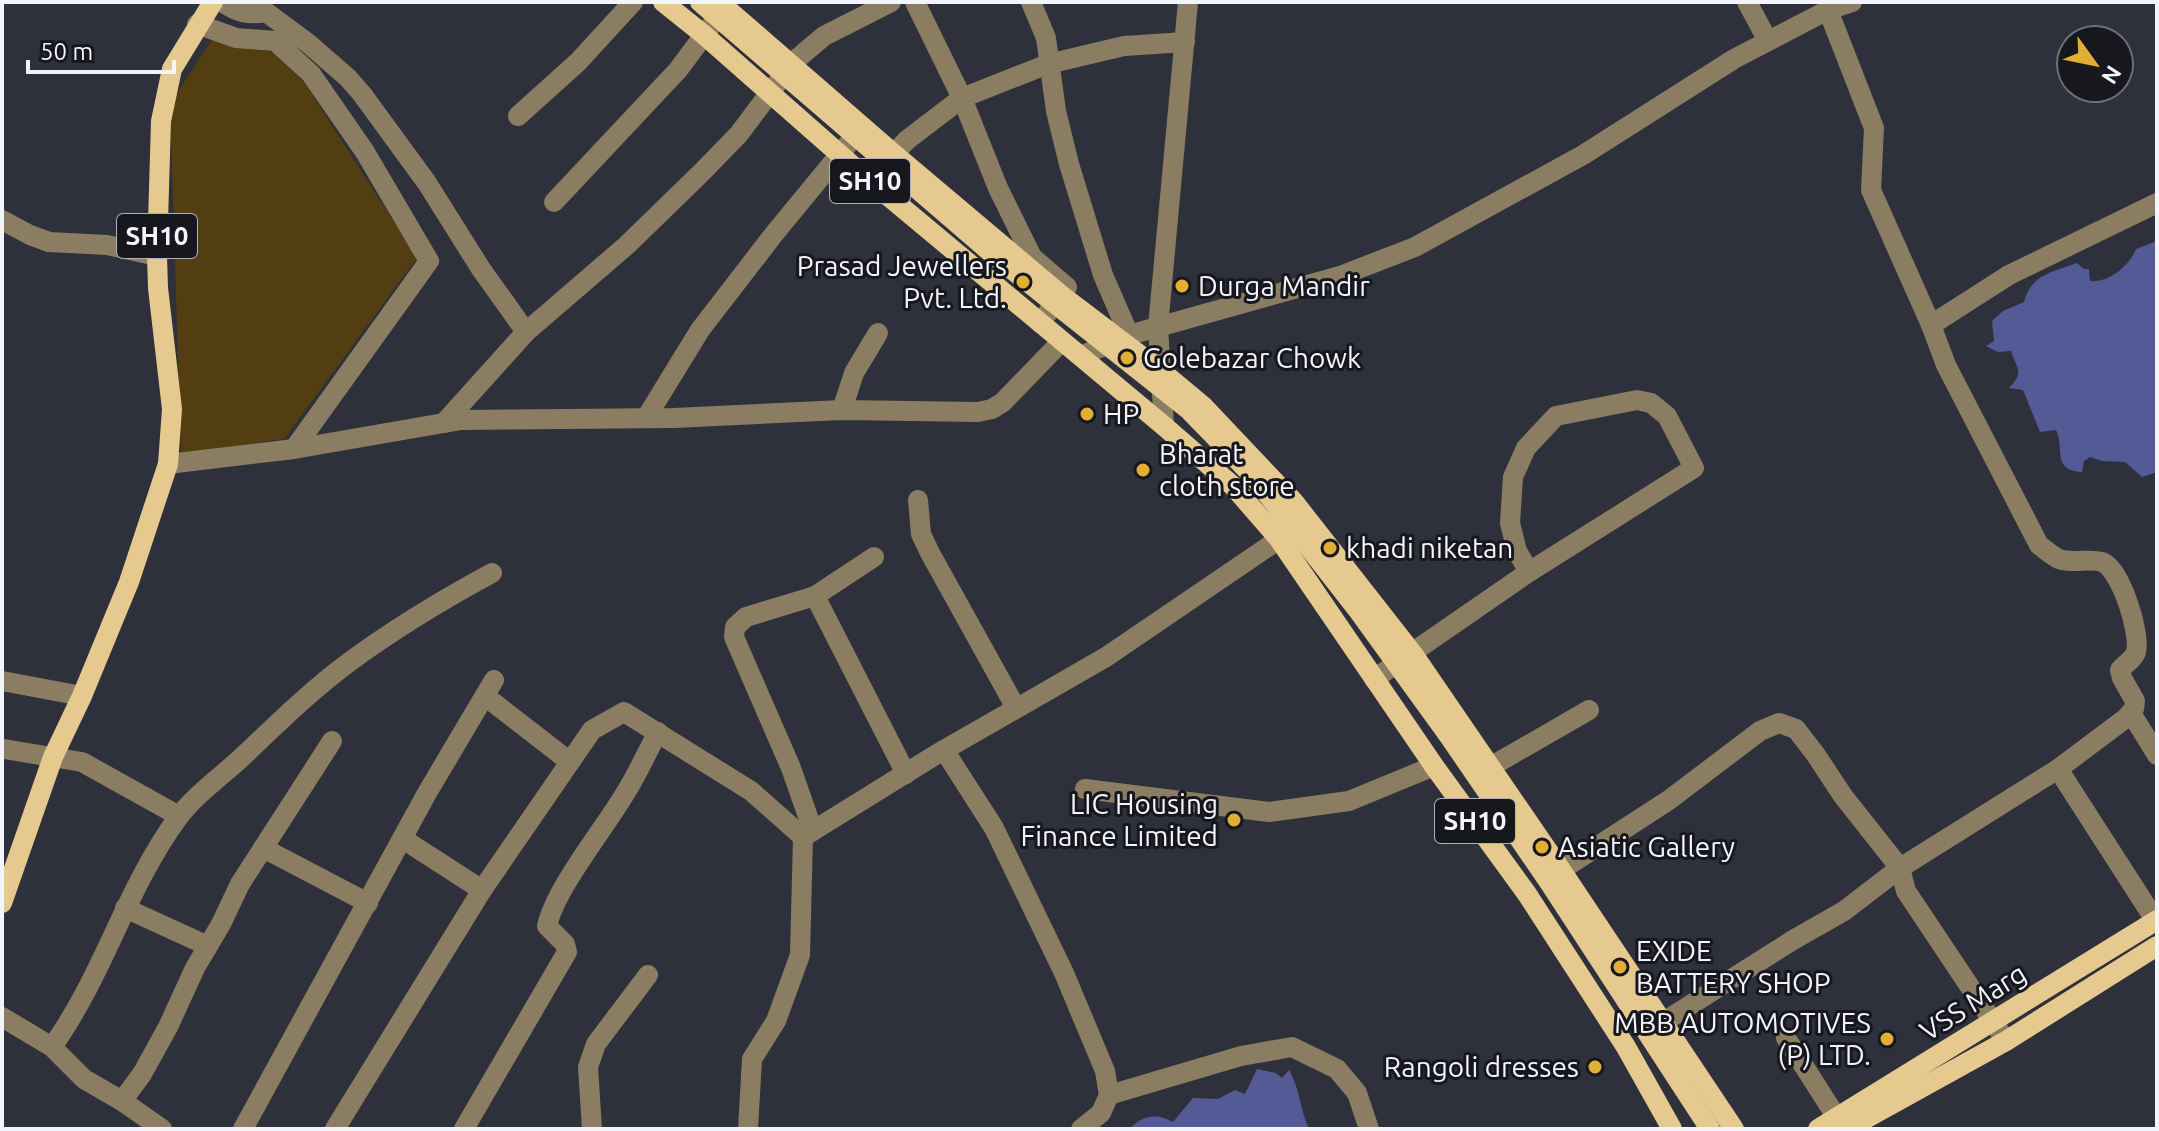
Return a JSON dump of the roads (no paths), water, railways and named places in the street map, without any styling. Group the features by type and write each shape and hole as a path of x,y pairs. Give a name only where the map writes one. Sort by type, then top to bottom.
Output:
{"main road":[{"name":"SH10","path":"2,903 53,757 82,696 149,527 166,473 172,409 158,288 161,121 172,69 213,2"},
{"name":"SH10","path":"663,2 1233,486 1279,539 1434,766 1527,894 1626,1047 1672,1129"},
{"path":"700,2 995,256 1189,410 1254,477 1425,701 1549,882 1710,1129"},
{"path":"722,5 1061,295 1124,337 1203,406 1274,482 1308,520 1413,654 1734,1129"},
{"name":"VSS Marg","path":"1843,1125 1994,1023 2156,921"},
{"name":"VSS Marg","path":"1818,1129 1843,1125 2006,1041 2157,946"}],"street":[{"path":"222,2 239,13 250,15 266,12 348,78 427,183 481,269 526,332"},
{"path":"518,116 578,62 633,2"},
{"path":"444,423 526,332 627,245 739,134 792,63 824,36 891,2"},
{"path":"915,2 962,98 998,188 1032,257 1067,287 1040,323"},
{"path":"1031,2 1046,38 1056,111 1069,164 1124,337"},
{"path":"1164,426 1158,327 1188,2"},
{"path":"1747,2 1768,41"},
{"path":"1081,356 1124,337 1340,276 1415,247 1583,155 1734,59 1828,10 1852,2"},
{"path":"554,202 670,78 722,5"},
{"path":"1662,1023 1844,911 1900,868 2058,769 2134,709 2135,701 2120,670 2135,655 2133,622 2119,579 2102,562 2058,559 2039,545 1946,365 1871,190 1874,128 1828,10"},
{"path":"197,24 236,38 275,41 311,74 365,152 429,261 294,449"},
{"path":"869,180 907,140 962,98 1048,64 1124,46 1185,42"},
{"path":"646,418 700,330 862,127"},
{"path":"1931,325 2009,275 2157,203"},
{"path":"2,220 49,242 107,245 157,256"},
{"path":"842,410 854,373 878,333"},
{"path":"166,473 461,420 646,418 842,410 978,412 992,409 1003,402 1061,342"},
{"path":"1374,679 1529,572 1694,468 1667,416 1651,403 1637,400 1556,416 1526,448 1513,477 1510,523 1517,551 1529,572"},
{"path":"918,500 921,534 1016,708"},
{"path":"808,834 944,750 1106,657 1308,520"},
{"path":"748,1129 751,1122 752,1059 776,1021 800,955 808,834 791,768 734,637 735,627 746,617 815,596 874,557"},
{"path":"52,1047 89,984 125,908 179,816 346,664 415,617 492,573"},
{"path":"815,596 906,774"},
{"path":"2,681 82,696"},
{"path":"243,1129 427,793 489,688 570,762"},
{"path":"1490,767 1589,710"},
{"path":"335,1129 482,890 592,730 624,712 751,791 808,834"},
{"path":"2136,721 2157,755"},
{"path":"1561,870 1669,800 1760,731 1779,723 1796,729 1843,796 1900,868 1906,891 2006,1041"},
{"path":"464,1129 567,952 565,944 547,926 549,919 627,790 658,732"},
{"path":"122,1101 142,1074 240,884 332,741"},
{"path":"4,749 82,762 179,816"},
{"path":"944,750 994,828 1064,973 1105,1071 1109,1095 1101,1113 1081,1129"},
{"path":"1085,789 1269,812 1349,801 1434,766"},
{"path":"2058,769 2156,921"},
{"path":"403,839 482,890"},
{"path":"263,848 368,903"},
{"path":"125,908 208,946"},
{"path":"592,1129 588,1067 596,1044 648,975"},
{"path":"2,1017 52,1047 84,1079 162,1129"},
{"path":"1786,1038 1843,1125"},
{"path":"1109,1095 1241,1056 1292,1047 1337,1069 1357,1093 1369,1129"}],"water":[{"path":"2157,241 2157,472 2142,477 2125,462 2090,457 2084,461 2082,472 2072,471 2063,463 2056,430 2040,432 2023,390 2009,388 2018,375 2011,351 1998,352 1986,346 1994,341 1992,321 2003,311 2024,302 2032,285 2044,275 2077,263 2089,269 2090,281 2104,279 2123,267 2136,249"},
{"path":"1257,1069 1276,1073 1282,1078 1289,1070 1309,1129 1129,1129 1150,1117 1173,1122 1193,1098 1218,1099 1235,1090 1245,1094"}],"place":[{"name":"Prasad Jewellers Pvt. Ltd.","path":"1023,282"},
{"name":"Durga Mandir","path":"1182,286"},
{"name":"Golebazar Chowk","path":"1127,358"},
{"name":"HP","path":"1087,414"},
{"name":"Bharat cloth store","path":"1143,470"},
{"name":"khadi niketan","path":"1330,548"},
{"name":"LIC Housing Finance Limited","path":"1234,820"},
{"name":"Asiatic Gallery","path":"1542,847"},
{"name":"EXIDE BATTERY SHOP","path":"1620,967"},
{"name":"MBB AUTOMOTIVES (P) LTD.","path":"1887,1039"},
{"name":"Rangoli dresses","path":"1595,1067"}]}
